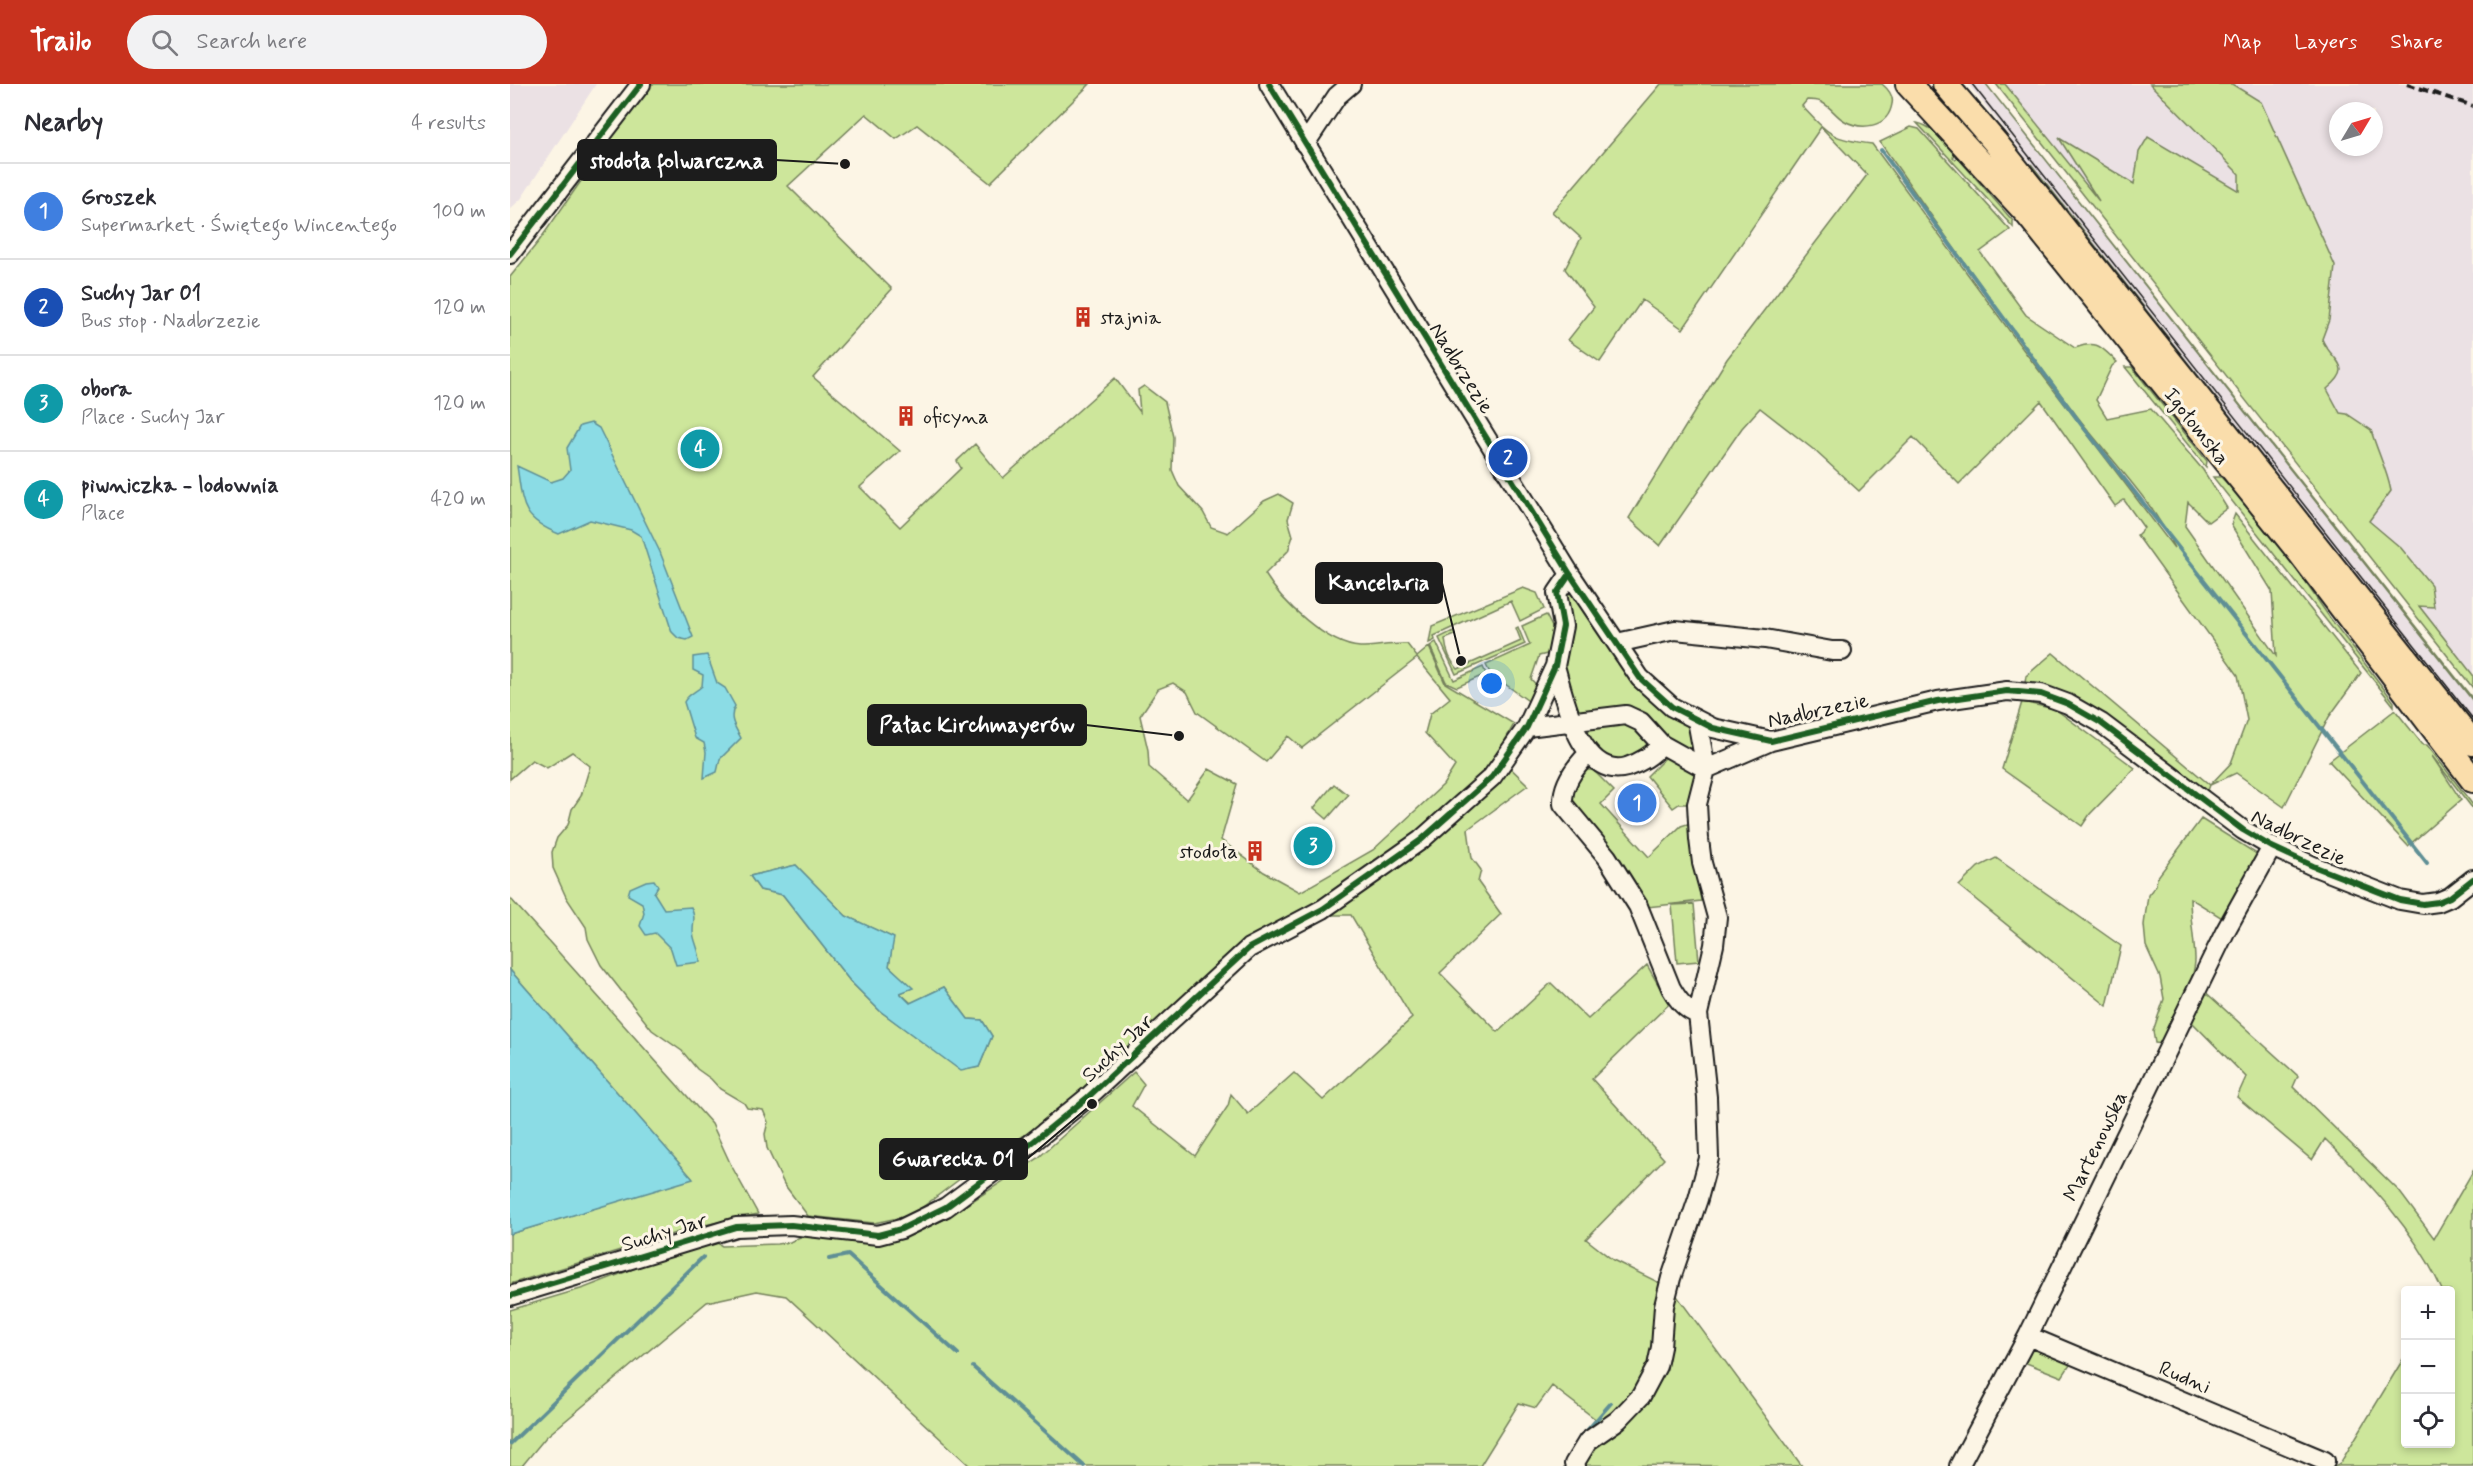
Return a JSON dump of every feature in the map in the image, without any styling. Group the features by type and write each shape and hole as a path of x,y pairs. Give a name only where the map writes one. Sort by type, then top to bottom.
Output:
{"main road":[{"name":"Igołomska","path":"1908,84 2025,211 2301,554 2473,780"},
{"name":"Igołomska","path":"1945,84 2002,151 2473,743"}],"street":[{"path":"510,254 641,84"},
{"name":"Nadbrzezie","path":"1269,84 1570,574 1640,678 1672,707 1713,728 1771,741 1938,701 2007,692 2041,694 2068,704 2101,723 2243,830 2272,847 2362,885 2413,903 2444,900 2473,879"},
{"path":"1305,144 1337,96 1351,84"},
{"name":"Suchy Jar","path":"510,1296 736,1227 791,1225 878,1235 902,1229 946,1207 1023,1150 1088,1097 1249,948 1323,909 1421,840 1492,777 1527,727 1555,666 1563,626 1557,593 1570,574"},
{"path":"1617,643 1675,630 1765,639 1842,651"},
{"path":"1555,666 1572,720 1588,754 1603,765 1621,768 1635,765 1657,750 1661,744"},
{"path":"1527,727 1626,715 1641,722 1661,744 1706,769"},
{"path":"1576,1466 1574,1464 1588,1441 1618,1419 1641,1396 1659,1356 1664,1306 1671,1278 1698,1199 1709,1158 1707,1097 1698,1014 1714,945 1717,917 1702,863 1699,838 1697,804 1706,769 1697,720"},
{"path":"1706,769 1771,741"},
{"path":"1588,754 1571,774 1563,796 1563,804 1607,857 1638,906 1677,998 1685,1008 1698,1014"},
{"name":"Martenowska","path":"1959,1466 2028,1335 2226,930 2272,847"},
{"name":"Rudni","path":"2028,1335 2325,1461"}],"shaded area":[{"path":"510,84 596,84 521,199 510,209"},
{"path":"1968,84 1986,84 2473,701 2473,724"},
{"path":"2004,84 2473,84 2473,675 2419,605"}],"green space":[{"path":"649,84 1090,84 990,183 917,125 896,139 866,114 788,186 892,289 813,377 900,451 860,487 900,527 961,468 957,461 975,444 1003,478 1115,378 1140,412 1138,390 1144,386 1165,402 1173,437 1172,470 1179,486 1203,512 1211,527 1228,533 1264,501 1279,494 1293,503 1288,519 1293,536 1288,551 1265,574 1282,597 1306,620 1333,639 1360,647 1407,644 1417,657 1429,647 1445,683 1514,724 1497,755 1528,785 1468,829 1472,858 1481,870 1478,882 1501,914 1440,973 1498,1032 1551,983 1588,1019 1647,965 1669,1004 1592,1079 1664,1159 1586,1239 1613,1260 1672,1289 1802,1466 1578,1465 1592,1445 1627,1420 1650,1392 1670,1344 1667,1330 1668,1302 1662,1300 1656,1351 1652,1364 1640,1388 1624,1407 1602,1424 1552,1386 1536,1408 1519,1403 1480,1466 970,1466 786,1296 757,1291 707,1302 546,1437 522,1466 510,1466 510,1310 584,1288 711,1239 722,1246 777,1244 790,1242 802,1236 889,1242 943,1220 1037,1159 1134,1072 1144,1084 1132,1106 1195,1156 1228,1106 1231,1094 1248,1114 1294,1073 1323,1100 1412,1018 1351,915 1311,915 1283,922 1260,938 1251,948 1237,952 1101,1074 1031,1131 985,1160 912,1215 874,1223 808,1216 784,1184 767,1148 765,1134 768,1122 763,1110 747,1108 744,1103 720,1089 697,1069 682,1051 652,1030 601,965 588,939 586,927 566,897 553,868 552,852 557,838 568,825 572,809 581,796 590,766 572,752 547,768 532,760 510,779 510,277 539,241","holes":["1417,658 1450,698 1430,714 1425,733 1455,766 1443,785 1373,850 1300,892 1264,872 1221,840 1237,784 1209,769 1187,800 1149,767 1148,750 1140,716 1158,689 1173,683 1187,692 1197,712 1266,762 1288,736 1302,748","796,865 846,916 893,938 889,966 912,988 900,993 911,1003 944,987 968,1019 982,1020 992,1036 979,1067 961,1070 880,1011 850,981 783,895 760,890 750,876"]},
{"path":"1661,84 1882,84 1891,95 1892,104 1885,118 1873,125 1858,126 1850,123 1818,101 1807,100 1802,106 1832,134 1848,140 1872,144 2028,356 2174,548 2166,531 2143,497 2089,432 1977,280 1880,142 1911,127 1919,129 2010,230 1980,252 2026,315 2075,348 2098,346 2117,362 2112,366 2096,400 2107,418 2151,409 2203,470 2227,508 2208,522 2188,502 2185,526 2276,656 2272,591 2231,525 2235,514 2361,673 2329,717 2284,807 2236,773 2210,785 2231,763 2247,720 2238,675 2137,535 2144,528 2124,500 2115,506 2041,401 1959,484 1913,437 1859,491 1814,450 1760,408 1742,428 1660,546 1629,518 1727,359 1867,175 1821,127 1683,329 1642,300 1600,362 1568,340 1594,307 1565,269 1581,238 1552,212"},
{"path":"1986,84 2473,699 2473,701"},
{"path":"1996,84 2005,84 2099,201 2059,138 2134,184 2139,152 2148,137 2239,191 2239,174 2150,84 2232,84 2261,102 2335,266 2329,320 2322,339 2341,369 2336,381 2327,389 2340,413 2347,414 2371,430 2391,491 2369,521 2401,548 2431,585 2434,607 2419,606 2473,675 2473,688"},
{"path":"1917,123 1929,128 1938,136 1955,155 1953,157 1958,158 2013,221 2013,227"},
{"path":"2031,164 2473,724 2048,191"},
{"path":"2125,367 2132,367 2207,461 2206,467"},
{"path":"2213,477 2221,477 2253,511 2394,702 2394,706"},
{"path":"1571,585 1687,721 1695,752 1690,755 1670,743 1628,706 1577,711 1562,662 1564,591"},
{"path":"1523,588 1537,593 1544,609 1520,621 1511,601 1434,636 1435,640 1429,643 1432,626"},
{"path":"1546,615 1554,631 1549,646 1551,653 1539,656 1531,679 1539,688 1531,703 1490,673 1486,665 1530,645 1522,626"},
{"path":"1518,627 1525,644 1456,674 1439,638 1453,631 1455,635 1445,639 1447,652 1458,669 1521,641 1516,628"},
{"path":"1436,642 1454,680 1483,667 1486,674 1457,687 1446,682 1430,646"},
{"path":"2053,653 2210,785 2207,793 2074,697 2025,683 2026,676"},
{"path":"2022,702 2055,709 2135,768 2090,814 2082,826 2002,769"},
{"path":"2395,710 2423,745 2427,745 2473,805 2473,809 2432,756 2461,800 2408,846 2329,761"},
{"path":"1609,720 1643,728 1650,746 1632,758 1624,760 1616,760 1600,752 1587,735 1591,727"},
{"path":"1670,753 1694,771 1695,780 1690,801 1673,808 1647,776"},
{"path":"1593,770 1614,791 1601,804 1649,857 1681,826 1687,824 1693,830 1701,901 1647,907 1569,806 1578,773"},
{"path":"1334,784 1348,795 1327,819 1314,808"},
{"path":"2201,819 2260,856 2227,921 2190,898 2195,958 2192,978 2178,1014 2162,1044 2155,1043 2153,1031 2164,999 2160,977 2146,946 2144,925 2148,895 2156,885 2157,878"},
{"path":"1996,858 2121,946 2107,1006 1959,886 1978,867"},
{"path":"510,898 712,1124 758,1214 695,1227 510,1284 510,1234 692,1178 510,970"},
{"path":"1694,904 1699,961 1677,963 1672,905"},
{"path":"2201,988 2298,1076 2293,1087 2399,1191 2434,1238 2473,1171 2473,1466 2335,1466 2341,1462 2401,1363 2401,1448 2455,1448 2455,1286 2440,1286 2419,1248 2391,1209 2325,1139 2312,1160 2237,1097 2246,1077 2188,1018"},
{"path":"2027,1343 2074,1359 2062,1377 2019,1360"}],"water":[{"path":"591,423 599,428 660,552 693,637 687,640 678,638 672,632 641,536 631,530 590,520 559,534 537,522 526,508 517,466 551,482 563,478 570,470 567,448 580,426"},
{"path":"707,655 717,683 725,688 735,706 732,718 741,738 720,759 717,772 704,778 706,752 704,743 695,738 684,702 702,686 703,675 693,670 693,657"},
{"path":"796,865 846,916 894,938 889,966 913,988 900,993 910,1003 944,987 968,1019 982,1020 992,1036 979,1067 961,1071 880,1011 850,981 783,895 760,890 750,876"},
{"path":"654,880 658,886 654,893 664,909 691,907 694,917 693,932 700,962 676,965 671,949 655,933 646,935 640,926 644,913 642,903 628,895 630,888"},
{"path":"510,970 693,1179 510,1234"}],"waterway":[{"path":"1881,150 2081,424 2427,863"},
{"path":"829,1259 848,1255 958,1354"},
{"path":"510,1444 703,1257"},
{"path":"973,1367 1084,1466"},
{"path":"1584,1434 1611,1403"}],"tram line":[{"path":"1972,84 2473,719"}],"railway":[{"path":"2407,84 2473,106"}],"cycle path":[{"path":"510,254 641,84"},
{"path":"1269,84 1570,574 1640,678 1672,707 1713,728 1771,741 1938,701 2007,691 2041,694 2068,704 2101,723 2243,830 2272,847 2313,866 2400,900 2423,904 2438,902 2450,897 2473,879"},
{"path":"510,1296 736,1227 791,1225 878,1235 901,1229 946,1207 1023,1150 1088,1097 1249,948 1323,909 1421,840 1492,777 1527,727 1555,666 1563,626 1557,593 1570,574"}],"place":[{"name":"stodoła folwarczna","path":"845,164"},
{"name":"stajnia","path":"1083,317"},
{"name":"oficyna","path":"906,416"},
{"name":"piwniczka - lodownia","path":"700,449"},
{"name":"Suchy Jar 01","path":"1508,458"},
{"name":"Kancelaria","path":"1461,661"},
{"name":"Pałac Kirchmayerów","path":"1179,736"},
{"name":"Groszek","path":"1637,803"},
{"name":"obora","path":"1313,846"},
{"name":"stodoła","path":"1255,851"},
{"name":"Gwarecka 01","path":"1092,1104"}]}
